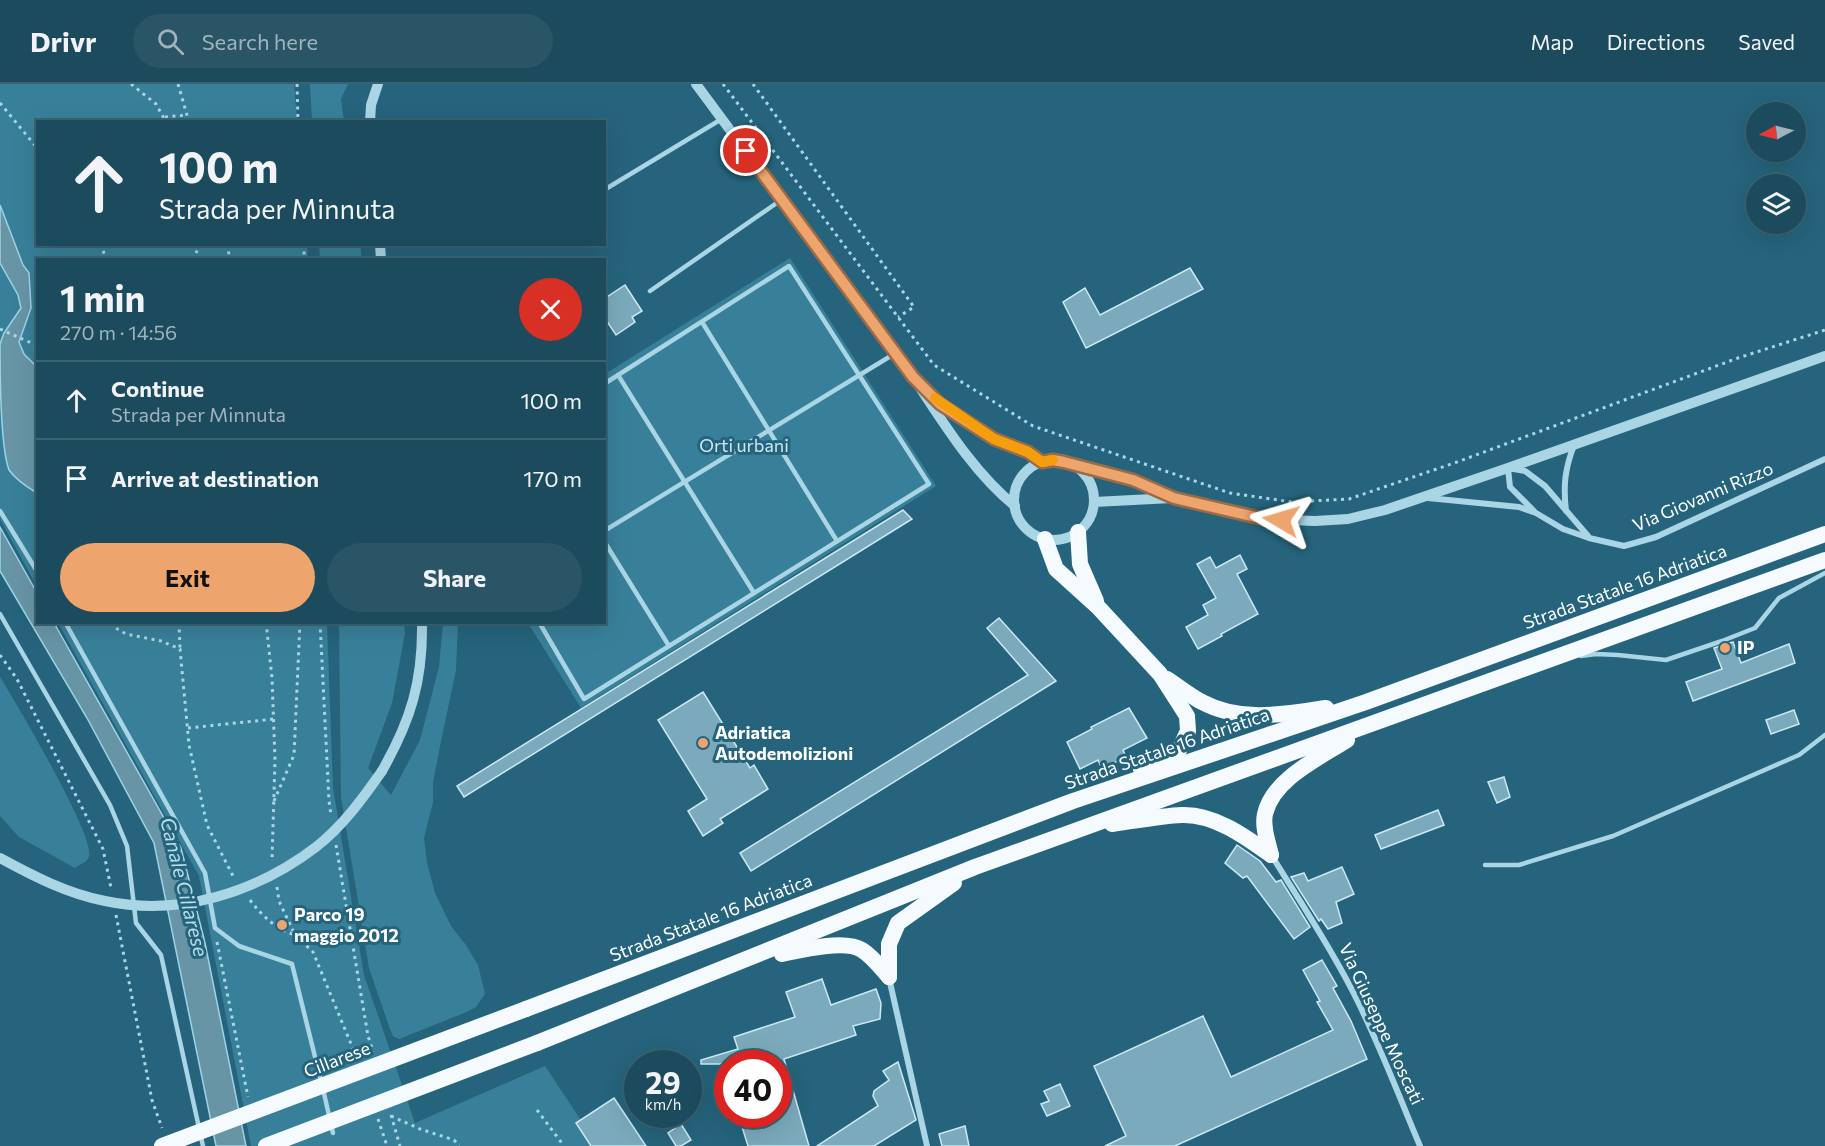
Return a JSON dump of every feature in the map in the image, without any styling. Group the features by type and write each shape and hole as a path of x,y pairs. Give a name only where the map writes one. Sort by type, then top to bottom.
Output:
{"highway":[{"path":"1078,532 1080,564 1098,607"},
{"name":"Strada Statale 16 Adriatica","path":"526,1009 1073,801 1366,702 1825,534"},
{"path":"1045,539 1056,568 1098,607 1160,674 1187,716 1188,731 1179,750 1073,801"},
{"path":"266,1146 537,1043 975,867 1825,560"},
{"path":"1160,674 1202,703 1239,714 1260,716 1366,702"},
{"path":"1271,855 1265,834 1265,813 1276,791 1292,775 1375,723"},
{"path":"1080,829 1185,815 1215,821 1271,855"},
{"path":"889,977 890,944 898,923 975,867"},
{"path":"729,967 804,949 840,946 860,949 889,977"},
{"name":"Cillarese","path":"162,1146 526,1009"}],"street":[{"path":"370,120 371,105 378,84"},
{"path":"696,84 946,425 1000,494 1015,506"},
{"path":"1074,466 1089,481 1094,502 1092,513 1086,524 1068,538 1057,540 1045,539 1028,531 1017,515 1016,492 1021,479 1030,469 1042,462 1053,460 1133,480 1174,498 1264,519 1315,521 1348,519 1385,510 1508,468 1825,356"},
{"path":"913,377 940,404 994,439 1028,452 1042,462"},
{"path":"1566,511 1564,490 1566,467 1574,445"},
{"name":"Via Giovanni Rizzo","path":"1421,497 1519,507 1536,513 1563,529 1624,546 1656,537 1825,459"},
{"path":"1508,468 1524,471 1545,486 1589,538"},
{"path":"1508,468 1510,487 1536,513"},
{"path":"1094,502 1174,498"},
{"path":"0,858 76,893 136,906 185,904 230,893 267,878 317,846 354,811 382,771 400,740 414,701 422,658 422,624"},
{"name":"Via Giuseppe Moscati","path":"1271,855 1328,947 1352,991 1420,1146"},
{"path":"889,977 927,1146"}],"lane":[{"path":"606,189 722,118"},
{"path":"650,291 782,200"},
{"path":"540,624 584,699 929,484 789,266 606,383"},
{"path":"702,322 837,541"},
{"path":"606,530 895,353"},
{"path":"618,375 754,593"},
{"path":"0,511 36,570"},
{"path":"606,544 669,646"},
{"path":"1534,664 1596,654 1666,660 1755,628 1779,598 1825,573"},
{"path":"0,614 110,805 127,846 136,923 161,955 203,1146"},
{"path":"66,624 205,873 215,928 239,946 292,964 333,1133"},
{"path":"1485,865 1519,864 1613,836 1799,755 1825,735"}],"path":[{"path":"131,84 156,104 165,119 187,115"},
{"path":"178,84 189,120"},
{"path":"297,84 298,120"},
{"path":"723,84 934,365 1033,426 1230,493 1292,502 1350,499 1738,358 1825,330"},
{"path":"753,84 914,307 898,317"},
{"path":"0,103 36,147"},
{"path":"0,329 36,344"},
{"path":"113,624 114,627 126,634 161,641 180,649"},
{"path":"179,624 189,745 207,825 233,877 240,886"},
{"path":"266,624 274,719 271,854 273,866"},
{"path":"273,803 294,755 300,624"},
{"path":"320,624 328,801 333,825"},
{"path":"188,728 274,719"},
{"path":"334,836 368,1036 375,1058"},
{"path":"275,878 279,901 295,935 313,952 358,1062"},
{"path":"247,895 260,914 277,929 295,935"},
{"path":"215,928 249,1100"},
{"path":"388,1104 400,1146"},
{"path":"537,1110 564,1146"},
{"path":"376,1114 387,1146"},
{"path":"391,1116 420,1129 454,1140 459,1146"}],"green space":[{"path":"0,84 294,84 297,120 36,120 36,246 307,246 308,258 36,258 36,585 0,519"},
{"path":"310,84 348,84 341,99 344,120 312,120"},
{"path":"319,246 360,246 362,258 320,258"},
{"name":"Orti urbani","path":"790,258 936,486 581,708 529,624 606,624 606,373"},
{"name":"Parco 19 maggio 2012","path":"59,624 327,624 333,788 364,975 415,1123 545,1066 598,1146 251,1146 199,876"},
{"path":"339,624 404,624 405,633 392,703 368,768 391,795 420,740 439,667 443,624 458,624 456,670 433,783 433,802 424,838 427,863 435,893 451,926 478,965 485,994 476,1007 399,1039 393,1036 369,968 341,797"},
{"path":"0,677 52,768 80,823 88,844 89,856 75,868 19,837 0,816"}],"water":[{"path":"0,205 23,265 29,273 31,308 19,342 24,354 36,366 36,492 18,480 9,470 6,459 1,409 0,344 4,333 21,308 18,295 0,263"},
{"name":"Canale Cillarese","path":"0,527 36,591 36,624 55,624 181,848 205,943 246,1146 216,1146 154,843 87,718 0,571"}],"building":[{"path":"1190,268 1203,289 1086,348 1063,302 1085,288 1100,315"},
{"path":"625,285 642,311 632,317 635,322 616,335 606,320 606,298"},
{"path":"903,510 912,519 464,797 457,786"},
{"path":"1240,555 1247,569 1237,574 1258,614 1198,649 1186,627 1208,615 1203,605 1216,598 1197,564 1210,557 1216,568"},
{"path":"999,618 1056,681 751,871 740,853 1028,675 987,628"},
{"path":"1733,642 1741,663 1789,644 1795,663 1693,701 1686,682 1722,669 1714,648"},
{"name":"Adriatica Autodemolizioni","path":"703,692 750,768 754,765 768,789 720,819 723,823 703,836 688,811 707,799 658,720"},
{"path":"1129,708 1147,738 1123,750 1126,757 1102,769 1098,760 1080,769 1067,742"},
{"path":"1794,710 1799,724 1771,734 1766,720"},
{"path":"1504,777 1510,797 1497,803 1488,782"},
{"path":"1438,810 1444,825 1381,849 1375,835"},
{"path":"1237,845 1260,861 1276,882 1281,880 1310,927 1294,939 1247,876 1243,878 1225,863"},
{"path":"1342,867 1354,894 1336,902 1342,923 1328,929 1321,919 1319,921 1291,877 1304,873 1308,881"},
{"path":"1322,960 1337,986 1333,988 1351,1021 1367,1059 1175,1146 1105,1146 1126,1136 1094,1066 1203,1016 1231,1077 1333,1030 1303,970"},
{"path":"822,979 831,1005 876,989 881,1003 880,1019 853,1026 856,1035 792,1056 792,1050 735,1050 738,1049 734,1037 795,1017 786,992"},
{"path":"714,1056 714,1064 702,1064 702,1060"},
{"path":"898,1062 916,1120 874,1146 817,1146 878,1106 873,1096 874,1091 889,1080 883,1071"},
{"path":"1060,1084 1070,1106 1047,1116 1041,1104 1049,1101 1044,1091"},
{"path":"792,1087 809,1146 748,1146 742,1128 792,1128"},
{"path":"614,1098 624,1113 624,1128 634,1128 646,1146 591,1146 576,1123"},
{"path":"965,1126 969,1146 942,1146 939,1134"},
{"path":"675,1128 684,1128 691,1140 681,1146 676,1146 668,1133"}],"slow traffic":[{"path":"935,398 940,404 994,439 1028,452 1042,462 1053,460"}],"place":[{"name":"IP","path":"1725,648"},
{"name":"Adriatica Autodemolizioni","path":"703,743"},
{"name":"Parco 19 maggio 2012","path":"282,925"}],"route":[{"path":"746,151 913,377 940,404 994,439 1028,452 1042,462 1053,460 1064,462 1133,480 1174,498 1264,519 1281,520"}]}
